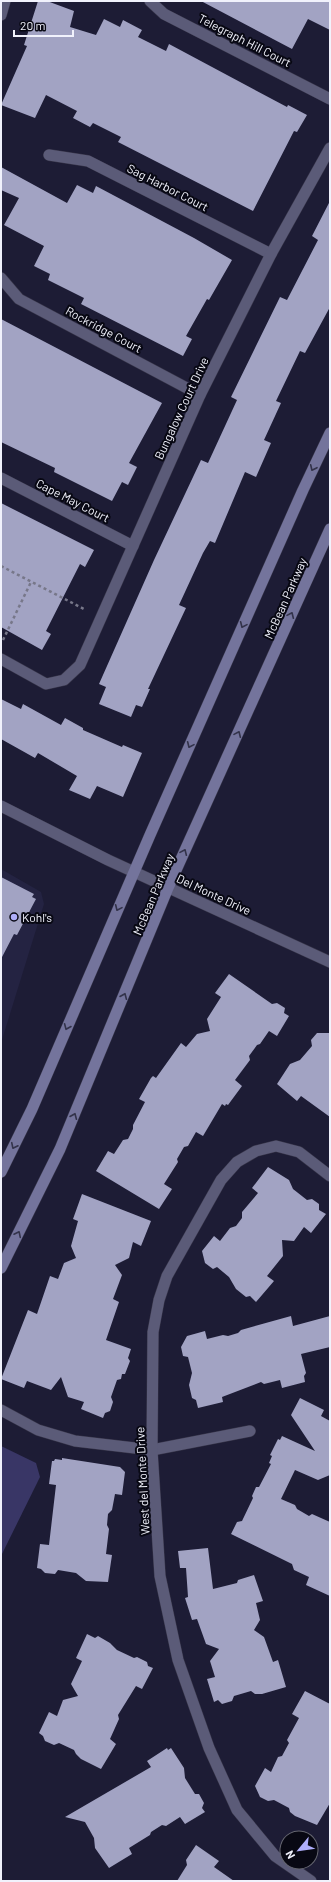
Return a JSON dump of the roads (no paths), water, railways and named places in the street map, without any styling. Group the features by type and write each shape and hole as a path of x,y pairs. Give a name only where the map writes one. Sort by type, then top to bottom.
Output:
{"main road":[{"path":"1,1172 32,1109 134,872 330,433"},
{"name":"McBean Parkway","path":"1,1268 60,1149 168,888 330,530"}],"street":[{"path":"1,15 5,1"},
{"name":"Telegraph Hill Court","path":"150,1 164,14 330,99"},
{"name":"Bungalow Court Drive","path":"1,659 46,684 64,680 80,665 200,395 271,254 330,148"},
{"name":"Sag Harbor Court","path":"49,155 88,161 271,254"},
{"name":"Rockridge Court","path":"1,278 19,298 200,395"},
{"name":"Cape May Court","path":"1,478 133,546"},
{"name":"Del Monte Drive","path":"1,806 134,872 330,962"},
{"name":"West del Monte Drive","path":"311,1881 274,1856 237,1810 209,1748 178,1660 160,1576 152,1450 153,1332 159,1300 167,1276 221,1180 237,1162 256,1151 276,1146 300,1152 330,1176"},
{"path":"1,1410 38,1430 75,1441 152,1450 250,1431"}],"place":[{"name":"Kohl's","path":"14,917"}]}
